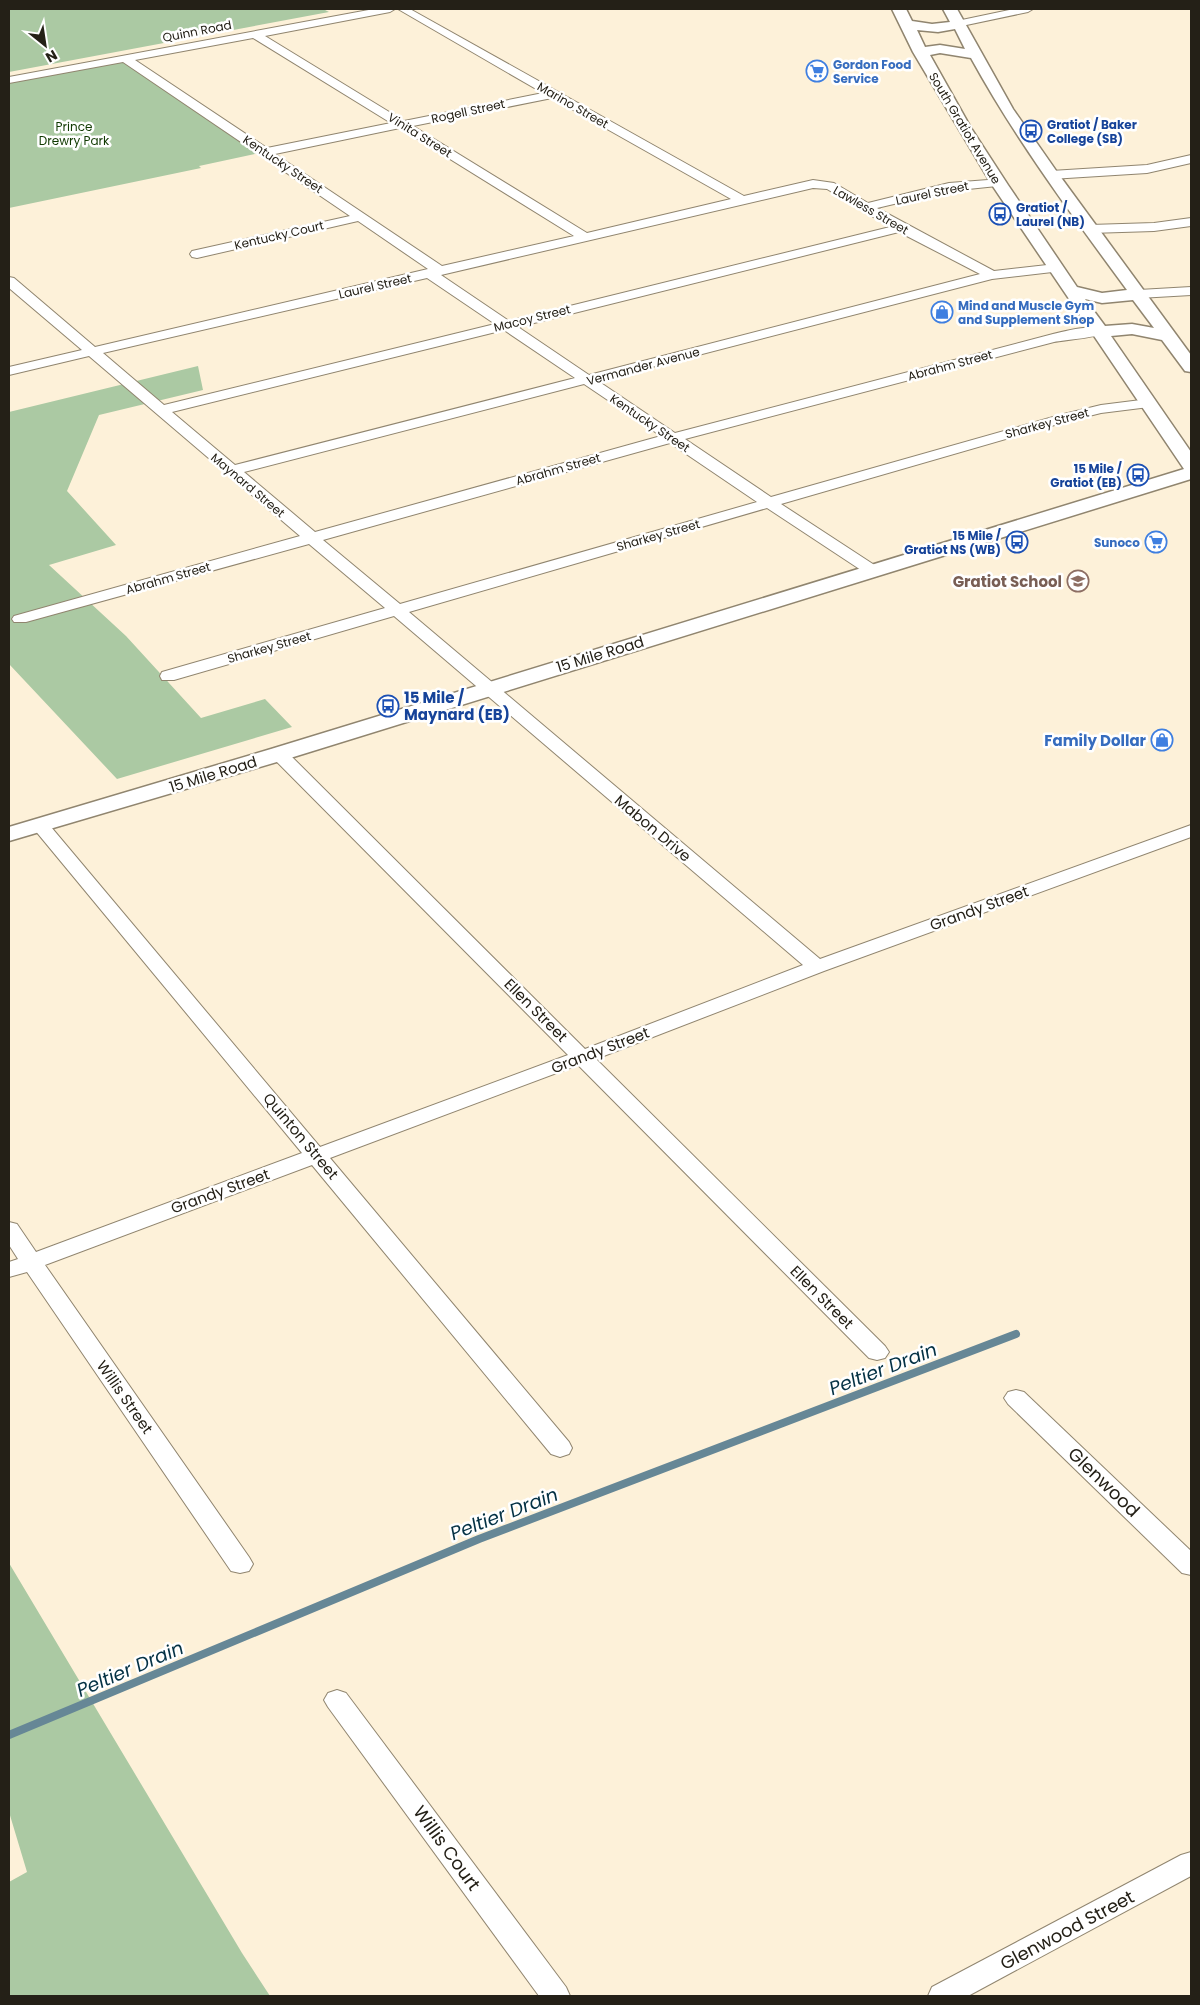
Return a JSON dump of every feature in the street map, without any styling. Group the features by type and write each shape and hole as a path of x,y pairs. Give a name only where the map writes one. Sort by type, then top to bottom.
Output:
{"main road":[{"name":"South Gratiot Avenue","path":"899,9 920,52 997,182 1191,466"},
{"path":"950,9 1006,109 1051,175 1190,362"},
{"path":"906,24 934,29 957,24"},
{"path":"920,52 940,49 975,55"},
{"path":"1072,291 1102,298 1139,294"},
{"path":"1100,332 1132,328 1170,336"},
{"name":"15 Mile Road","path":"9,834 279,754 488,688 1191,474"}],"street":[{"name":"Quinn Road","path":"9,80 390,9"},
{"name":"Marino Street","path":"403,9 742,200"},
{"path":"957,24 1028,9"},
{"name":"Vinita Street","path":"256,34 585,236"},
{"name":"Kentucky Street","path":"125,58 360,217 505,324 672,438 873,571"},
{"name":"Rogell Street","path":"266,152 553,94"},
{"path":"1051,175 1147,169 1191,159"},
{"name":"Laurel Street","path":"867,207 949,187 997,182"},
{"name":"Lawless Street","path":"742,200 804,186 822,184 830,186 901,228 992,276"},
{"name":"Laurel Street","path":"9,372 742,200"},
{"name":"Kentucky Court","path":"197,254 360,217"},
{"path":"1090,228 1154,227 1191,222"},
{"name":"Macoy Street","path":"163,410 505,324 901,228"},
{"name":"Vermander Avenue","path":"231,471 992,276 1056,268"},
{"name":"Maynard Street","path":"9,281 488,688"},
{"path":"1139,294 1191,291"},
{"name":"Abrahm Street","path":"20,619 672,438 1053,338 1077,333 1100,332"},
{"name":"Sharkey Street","path":"168,676 1074,415 1101,409 1149,403"},
{"name":"Mabon Drive","path":"488,688 818,967"},
{"name":"Ellen Street","path":"279,754 876,1352"},
{"name":"Quinton Street","path":"40,825 560,1448"},
{"name":"Grandy Street","path":"9,1270 582,1057 818,967 1191,831"},
{"name":"Willis Street","path":"9,1229 240,1564"},
{"name":"Glenwood","path":"1016,1398 1191,1566"},
{"name":"Willis Court","path":"338,1700 556,1996"},
{"name":"Glenwood Street","path":"942,1996 1191,1863"}],"green space":[{"path":"9,9 323,9 329,12 9,72"},
{"name":"Prince Drewry Park","path":"124,61 260,153 199,166 201,168 9,208 9,83"},
{"path":"198,366 203,390 99,415 67,491 116,545 49,565 126,636 201,718 265,699 292,727 117,779 9,664 9,412"},
{"path":"9,1563 242,1953 270,1996 9,1996 9,1882 27,1872 9,1812"}],"waterway":[{"name":"Peltier Drain","path":"9,1735 479,1539 1016,1334"}],"place":[{"name":"Gordon Food Service","path":"817,71"},
{"name":"Gratiot / Baker College (SB)","path":"1031,131"},
{"name":"Gratiot / Laurel (NB)","path":"1000,214"},
{"name":"Mind and Muscle Gym and Supplement Shop","path":"942,312"},
{"name":"15 Mile / Gratiot (EB)","path":"1138,475"},
{"name":"15 Mile / Gratiot NS (WB)","path":"1017,542"},
{"name":"Sunoco","path":"1156,542"},
{"name":"Gratiot School","path":"1078,581"},
{"name":"15 Mile / Maynard (EB)","path":"388,706"},
{"name":"Family Dollar","path":"1162,740"}]}
